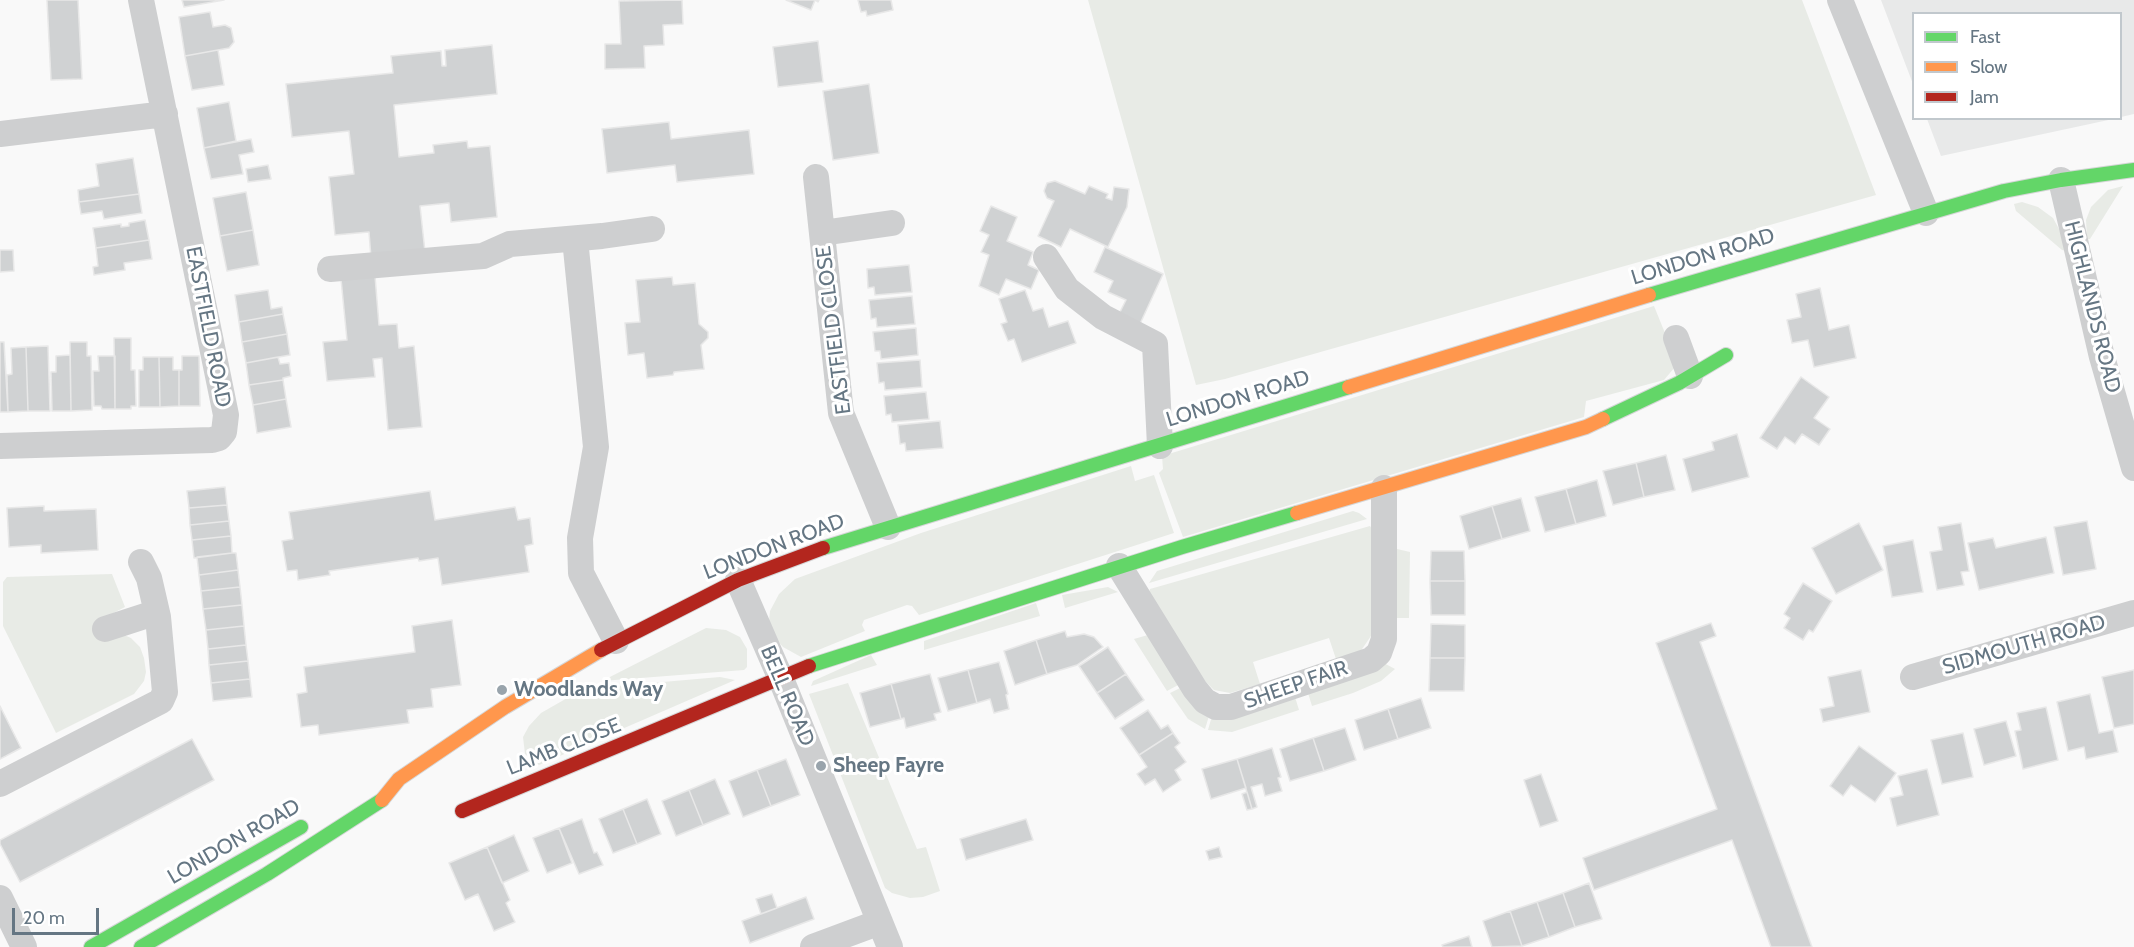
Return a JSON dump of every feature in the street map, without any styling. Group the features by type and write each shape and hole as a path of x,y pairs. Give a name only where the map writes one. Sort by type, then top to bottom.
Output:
{"street":[{"name":"EASTFIELD ROAD","path":"0,446 212,440 219,438 224,432 226,415 141,0"},
{"path":"1840,0 1926,213"},
{"path":"0,134 165,114"},
{"name":"LONDON ROAD","path":"141,947 267,874 381,802 399,779 505,707 616,641 738,580 888,527 1160,446 1505,338 1926,213 2004,191 2134,170"},
{"name":"EASTFIELD CLOSE","path":"816,177 841,413 888,527"},
{"name":"HIGHLANDS ROAD","path":"2061,180 2102,357 2134,468"},
{"name":"EASTFIELD CLOSE","path":"822,233 892,224"},
{"path":"330,269 483,256 510,244 575,239 652,229"},
{"path":"575,239 596,447 580,538 581,573 616,641"},
{"path":"1046,256 1067,290 1102,317 1155,344 1160,446"},
{"path":"1676,338 1690,376"},
{"path":"782,679 822,661 1119,566 1586,427 1654,396 1726,355"},
{"name":"SHEEP FAIR","path":"1119,566 1205,701 1216,707 1231,707 1371,660 1379,652 1384,639 1384,488"},
{"path":"0,784 161,701 165,692 158,617 148,578 141,562"},
{"name":"BELL ROAD","path":"738,580 782,679 890,947"},
{"name":"SIDMOUTH ROAD","path":"1913,677 2134,613"},
{"path":"105,629 145,616 158,617"},
{"name":"LAMB CLOSE","path":"462,811 782,679"},
{"name":"LONDON ROAD","path":"372,786 399,779"},
{"name":"LONDON ROAD","path":"91,947 316,819"},
{"path":"0,898 24,947"},
{"path":"813,947 880,922"}],"shaded area":[{"path":"1088,0 1802,0 1876,195 1225,379 1196,385"},
{"path":"1881,0 2134,0 2134,114 2122,117 2122,12 1912,12 1912,81"},
{"path":"1927,120 2108,120 1941,156"},
{"path":"2123,186 2090,239 2087,239 2086,220 2091,207 2108,190"},
{"path":"2022,202 2038,207 2053,218 2067,251 2062,250 2016,211 2014,204"},
{"path":"1654,306 1667,338 1675,367 1664,380 1586,401 1584,417 1183,537 1159,473 1163,469 1162,456"},
{"path":"1131,466 1135,481 1154,475 1174,533 919,615 912,606 907,605 864,620 862,625 865,631 801,657 783,647 775,638 769,621 770,611 779,594 795,579 921,533"},
{"path":"1353,511 1367,519 1149,583 1157,571"},
{"path":"1370,526 1374,532 1372,625 1371,636 1360,652 1336,659 1329,638 1253,662 1260,684 1230,693 1214,690 1203,679 1149,592 1150,589"},
{"path":"1397,549 1410,552 1409,618 1395,618"},
{"path":"112,574 125,607 96,622 105,642 118,635 124,635 140,647 146,672 144,681 134,694 56,733 3,626 3,582 7,577"},
{"path":"1108,587 1118,592 1065,608 1062,595"},
{"path":"1036,603 1040,616 924,650 924,641"},
{"path":"706,628 726,630 740,637 747,649 747,667 744,670 602,681"},
{"path":"1148,635 1180,684 1167,691 1134,639"},
{"path":"871,655 877,665 811,686 813,681"},
{"path":"1382,662 1395,669 1381,681 1312,706 1308,693"},
{"path":"720,677 735,680 539,765 525,754 523,737 529,726 541,713 583,689"},
{"path":"848,683 917,849 926,847 940,891 923,897 910,898 892,893 885,888 809,694"},
{"path":"1182,687 1209,716 1205,729 1188,719 1170,693"},
{"path":"1295,697 1299,710 1232,732 1208,730 1212,716"}],"building":[{"path":"47,0 78,0 82,79 51,80"},
{"path":"182,0 224,0 184,7"},
{"path":"682,0 683,24 663,25 664,45 644,46 645,68 605,69 605,44 621,44 619,1"},
{"path":"786,0 815,0 811,10"},
{"path":"858,0 891,0 893,10 867,16 866,11 861,12"},
{"path":"210,12 213,27 225,25 231,28 234,42 229,48 185,56 179,17"},
{"path":"818,41 823,82 778,87 773,47"},
{"path":"492,45 497,94 394,105 399,157 434,153 433,145 467,141 468,148 490,146 497,217 451,222 449,203 420,206 425,252 371,258 369,232 335,235 329,177 354,174 349,131 292,137 286,84 393,73 391,56 441,51 442,66 446,66 445,50"},
{"path":"218,50 224,85 192,90 185,56"},
{"path":"869,84 879,153 833,160 823,91"},
{"path":"229,102 236,141 204,148 197,108"},
{"path":"669,122 671,139 749,130 754,174 677,182 675,165 607,173 602,129"},
{"path":"251,139 254,152 239,155 243,174 211,179 204,148"},
{"path":"133,158 139,194 79,202 78,190 99,186 96,164"},
{"path":"268,165 271,179 248,182 246,169"},
{"path":"1055,181 1085,194 1089,186 1108,194 1106,198 1112,200 1114,187 1129,189 1127,207 1108,247 1070,229 1061,247 1038,236 1054,201 1047,198 1044,191 1047,183"},
{"path":"246,192 253,230 220,236 213,198"},
{"path":"139,194 142,213 104,219 102,211 81,214 79,202"},
{"path":"991,206 1017,217 1007,241 1033,252 1028,265 1039,270 1031,289 1006,279 999,295 979,286 989,255 981,252 989,235 980,231"},
{"path":"145,220 149,240 96,248 93,228 121,224 121,227 129,226 129,223"},
{"path":"253,230 259,265 227,271 220,236"},
{"path":"149,240 152,259 124,263 125,270 94,275 93,267 98,266 96,248"},
{"path":"1105,247 1163,274 1139,326 1118,316 1126,300 1108,292 1113,281 1094,272"},
{"path":"0,250 13,250 14,271 0,272"},
{"path":"909,265 912,292 875,295 874,287 868,288 867,269"},
{"path":"375,276 379,325 397,324 399,348 414,346 422,427 388,430 382,358 373,359 375,377 327,381 323,342 347,340 341,279"},
{"path":"672,277 673,285 695,283 699,324 708,332 708,338 701,345 704,369 647,378 644,353 628,355 625,323 640,322 636,280"},
{"path":"1820,288 1829,330 1849,325 1856,358 1814,367 1808,340 1792,343 1787,320 1801,317 1796,294"},
{"path":"268,290 271,309 282,307 283,314 239,322 235,295"},
{"path":"1025,290 1033,311 1043,308 1049,327 1068,321 1076,343 1022,362 1014,339 1008,341 1001,324 1007,322 999,299"},
{"path":"912,296 915,324 877,327 876,318 871,319 869,300"},
{"path":"283,314 287,334 242,342 239,322"},
{"path":"916,328 918,355 881,359 880,351 875,351 873,332"},
{"path":"287,334 290,355 246,363 242,342"},
{"path":"114,338 131,338 131,370 135,370 136,406 131,406 131,409 115,409"},
{"path":"0,342 4,342 8,412 0,412"},
{"path":"70,342 87,342 87,356 91,356 92,410 71,411"},
{"path":"48,346 50,411 28,411 26,347"},
{"path":"26,347 28,411 8,412 7,375 12,374 11,348"},
{"path":"70,355 71,411 52,411 51,372 56,372 56,356"},
{"path":"98,356 115,356 115,409 102,409 101,406 94,406 93,371 99,371"},
{"path":"182,356 199,356 200,406 179,406 179,370 182,370"},
{"path":"143,357 159,357 160,407 139,407 139,370 143,370"},
{"path":"159,357 173,357 173,370 179,370 179,406 160,407"},
{"path":"278,357 280,364 289,363 291,376 283,380 249,385 246,363"},
{"path":"920,360 922,387 885,390 884,382 879,383 877,363"},
{"path":"1801,377 1829,397 1814,418 1830,429 1819,445 1802,434 1795,444 1785,437 1777,449 1760,438"},
{"path":"283,380 286,399 253,405 249,385"},
{"path":"926,392 929,419 892,422 891,414 886,415 884,396"},
{"path":"286,399 291,427 257,433 253,405"},
{"path":"940,421 943,448 906,451 905,443 900,444 898,425"},
{"path":"1737,434 1749,477 1692,492 1683,459 1714,450 1712,442"},
{"path":"1666,455 1675,490 1644,497 1636,463"},
{"path":"1636,463 1644,497 1613,505 1603,471"},
{"path":"1597,480 1606,516 1576,524 1566,489"},
{"path":"225,487 227,505 189,508 187,491"},
{"path":"1566,489 1576,524 1545,532 1535,497"},
{"path":"430,491 435,520 515,507 518,520 530,518 533,544 525,546 529,572 442,585 438,558 419,561 418,558 329,571 330,575 298,580 297,570 287,571 282,541 293,539 289,512"},
{"path":"1521,498 1530,531 1502,539 1492,506"},
{"path":"227,505 229,521 190,525 189,508"},
{"path":"44,506 44,511 96,509 98,550 41,553 41,545 9,547 7,508"},
{"path":"1492,506 1502,539 1469,549 1460,516"},
{"path":"229,521 231,536 192,540 190,525"},
{"path":"2087,521 2096,569 2063,575 2054,527"},
{"path":"1859,523 1883,570 1836,594 1812,548"},
{"path":"1961,523 1969,571 1961,572 1964,585 1937,590 1930,552 1942,550 1938,527"},
{"path":"231,536 232,553 194,558 192,540"},
{"path":"2046,537 2054,573 1979,590 1968,543 1993,538 1996,548"},
{"path":"1913,540 1923,592 1892,597 1883,546"},
{"path":"1431,551 1464,551 1465,581 1430,581"},
{"path":"236,553 238,570 199,575 197,557"},
{"path":"238,570 240,587 201,591 199,575"},
{"path":"1430,581 1465,581 1465,615 1431,615"},
{"path":"1803,583 1832,601 1813,632 1809,630 1803,640 1784,628 1790,618 1784,614"},
{"path":"240,587 242,605 203,609 201,591"},
{"path":"242,605 244,626 206,630 203,609"},
{"path":"452,620 461,685 431,689 433,707 407,710 409,723 319,735 318,725 301,727 297,694 307,692 304,667 415,652 412,626"},
{"path":"1711,623 1716,636 1700,642 1812,947 1771,947 1732,840 1594,890 1583,858 1717,809 1656,643"},
{"path":"1431,624 1465,625 1465,658 1430,658"},
{"path":"244,626 246,645 208,649 206,630"},
{"path":"1065,631 1067,637 1084,634 1094,637 1103,647 1077,665 1047,674 1036,640"},
{"path":"1036,640 1047,674 1015,685 1004,651"},
{"path":"246,645 248,661 209,665 208,649"},
{"path":"1108,647 1126,674 1097,693 1079,666"},
{"path":"1430,658 1465,658 1464,691 1429,691"},
{"path":"248,661 250,679 211,683 209,665"},
{"path":"999,662 1008,694 1006,695 1009,709 994,713 990,699 977,703 968,670"},
{"path":"968,670 977,703 948,711 938,678"},
{"path":"1861,670 1870,712 1823,722 1820,709 1834,706 1828,677"},
{"path":"2134,670 2134,724 2114,728 2102,677"},
{"path":"930,674 941,712 934,714 936,720 906,728 904,718 901,719 891,684"},
{"path":"1126,674 1144,700 1115,719 1097,693"},
{"path":"250,679 252,697 213,701 211,683"},
{"path":"891,684 901,719 870,727 860,693"},
{"path":"2090,694 2099,733 2113,730 2118,752 2086,759 2084,747 2068,751 2057,702"},
{"path":"1421,698 1431,728 1398,739 1388,709"},
{"path":"0,706 21,748 0,759"},
{"path":"2046,707 2058,760 2023,769 2015,731 2021,730 2017,713"},
{"path":"1388,709 1398,739 1364,750 1355,720"},
{"path":"1148,710 1161,729 1168,725 1173,733 1139,755 1120,728"},
{"path":"2006,721 2016,756 1984,765 1974,729"},
{"path":"1345,728 1356,760 1324,771 1313,738"},
{"path":"1173,733 1180,743 1175,747 1186,762 1175,770 1181,780 1163,792 1155,779 1145,785 1137,774 1147,767 1139,755"},
{"path":"1963,733 1973,777 1942,784 1931,740"},
{"path":"1313,738 1324,771 1290,781 1280,749"},
{"path":"192,739 214,780 20,882 0,840"},
{"path":"1859,746 1896,773 1875,802 1851,785 1843,796 1830,786"},
{"path":"1272,748 1281,777 1278,778 1282,791 1265,796 1262,784 1251,787 1257,807 1252,809 1237,759"},
{"path":"786,759 800,795 771,806 757,770"},
{"path":"1237,759 1246,788 1211,799 1202,769"},
{"path":"1927,769 1939,815 1897,826 1890,798 1903,795 1898,776"},
{"path":"757,770 771,806 743,817 729,781"},
{"path":"1541,774 1558,821 1540,827 1524,780"},
{"path":"715,779 730,814 703,825 689,790"},
{"path":"689,790 703,825 676,836 662,801"},
{"path":"1247,792 1252,809 1247,810 1242,794"},
{"path":"647,799 661,834 637,844 623,809"},
{"path":"623,809 637,844 613,853 599,819"},
{"path":"582,819 594,853 597,852 603,865 579,874 559,828"},
{"path":"1026,819 1033,840 966,860 960,839"},
{"path":"559,828 572,863 547,873 533,838"},
{"path":"514,835 529,871 502,883 487,847"},
{"path":"487,847 510,900 506,903 515,922 494,931 478,894 465,900 449,863"},
{"path":"1219,847 1222,857 1209,860 1206,851"},
{"path":"1589,883 1602,919 1575,927 1563,893"},
{"path":"1563,893 1575,927 1549,937 1537,902"},
{"path":"772,894 777,908 761,914 756,899"},
{"path":"806,897 814,919 750,943 742,921"},
{"path":"1537,902 1549,937 1522,946 1510,911"},
{"path":"1510,911 1522,946 1492,947 1483,921"},
{"path":"1469,936 1472,947 1443,947 1442,945"}],"traffic: fast":[{"path":"1649,295 2004,191 2134,170"},
{"path":"1603,419 1679,383 1726,355"},
{"path":"823,548 1349,387"},
{"path":"809,666 1182,547 1297,513"},
{"path":"141,947 267,874 382,800"},
{"path":"91,947 301,827"}],"traffic: slow":[{"path":"1349,387 1649,295"},
{"path":"1297,513 1586,427 1603,419"},
{"path":"382,800 399,779 505,707 601,650"}],"traffic: jam":[{"path":"601,650 738,580 823,548"},
{"path":"462,811 809,666"}],"place":[{"name":"Woodlands Way","path":"502,690"},
{"name":"Sheep Fayre","path":"821,766"}]}
